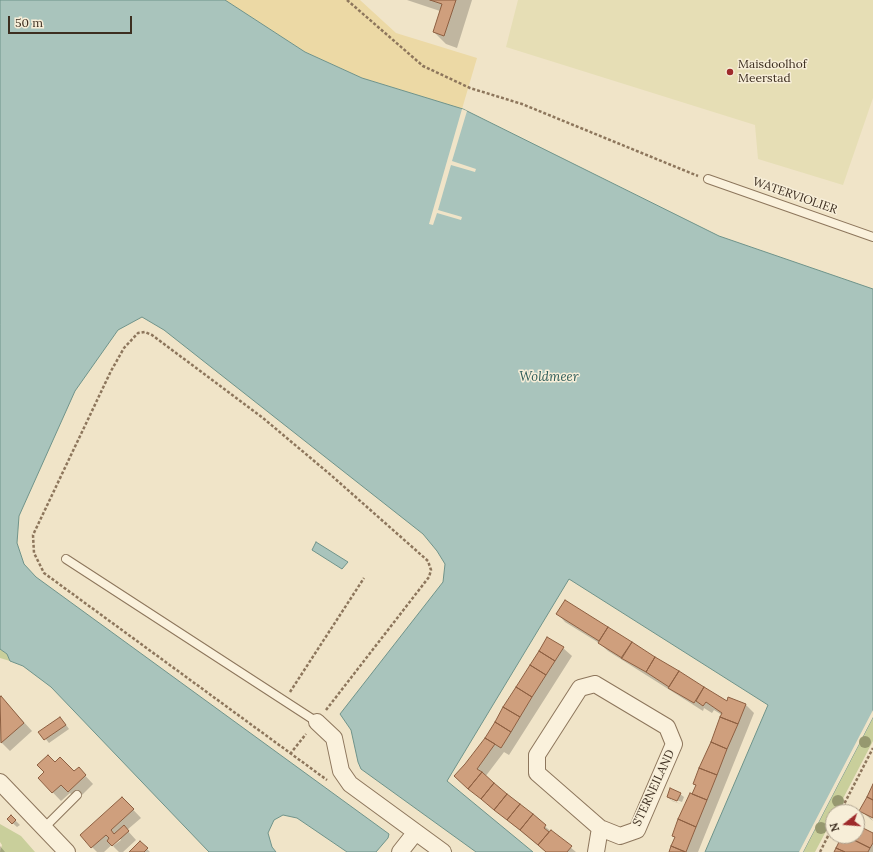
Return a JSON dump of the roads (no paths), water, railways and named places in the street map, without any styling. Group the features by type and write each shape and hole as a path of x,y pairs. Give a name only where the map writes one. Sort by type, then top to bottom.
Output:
{"street":[{"name":"STERNEILAND","path":"595,684 667,727 674,744 637,830 620,836 600,828 537,774 537,755 552,731 580,688 595,684"},
{"path":"317,722 334,738 341,771 350,784 443,852"},
{"path":"0,782 67,852"},
{"path":"596,852 600,828"},
{"path":"400,852 416,832"}],"lane":[{"name":"WATERVIOLIER","path":"708,179 873,237"},
{"path":"66,559 317,722"},
{"path":"44,828 77,795"}],"water":[{"name":"Woldmeer","path":"0,0 225,0 305,52 362,78 463,109 719,236 873,289 873,717 828,804 825,804 825,810 803,852 705,852 768,705 569,579 447,781 533,852 476,852 361,769 351,730 340,714 443,582 445,564 437,551 423,534 164,330 142,317 118,330 75,391 19,516 17,543 24,564 36,577 389,834 388,838 376,852 347,852 297,818 283,815 274,820 268,833 272,847 276,852 209,852 51,687 23,666 10,661 7,654 0,649"},
{"path":"316,542 348,562 342,569 312,550"}],"place":[{"name":"Maisdoolhof Meerstad","path":"730,72"}]}
